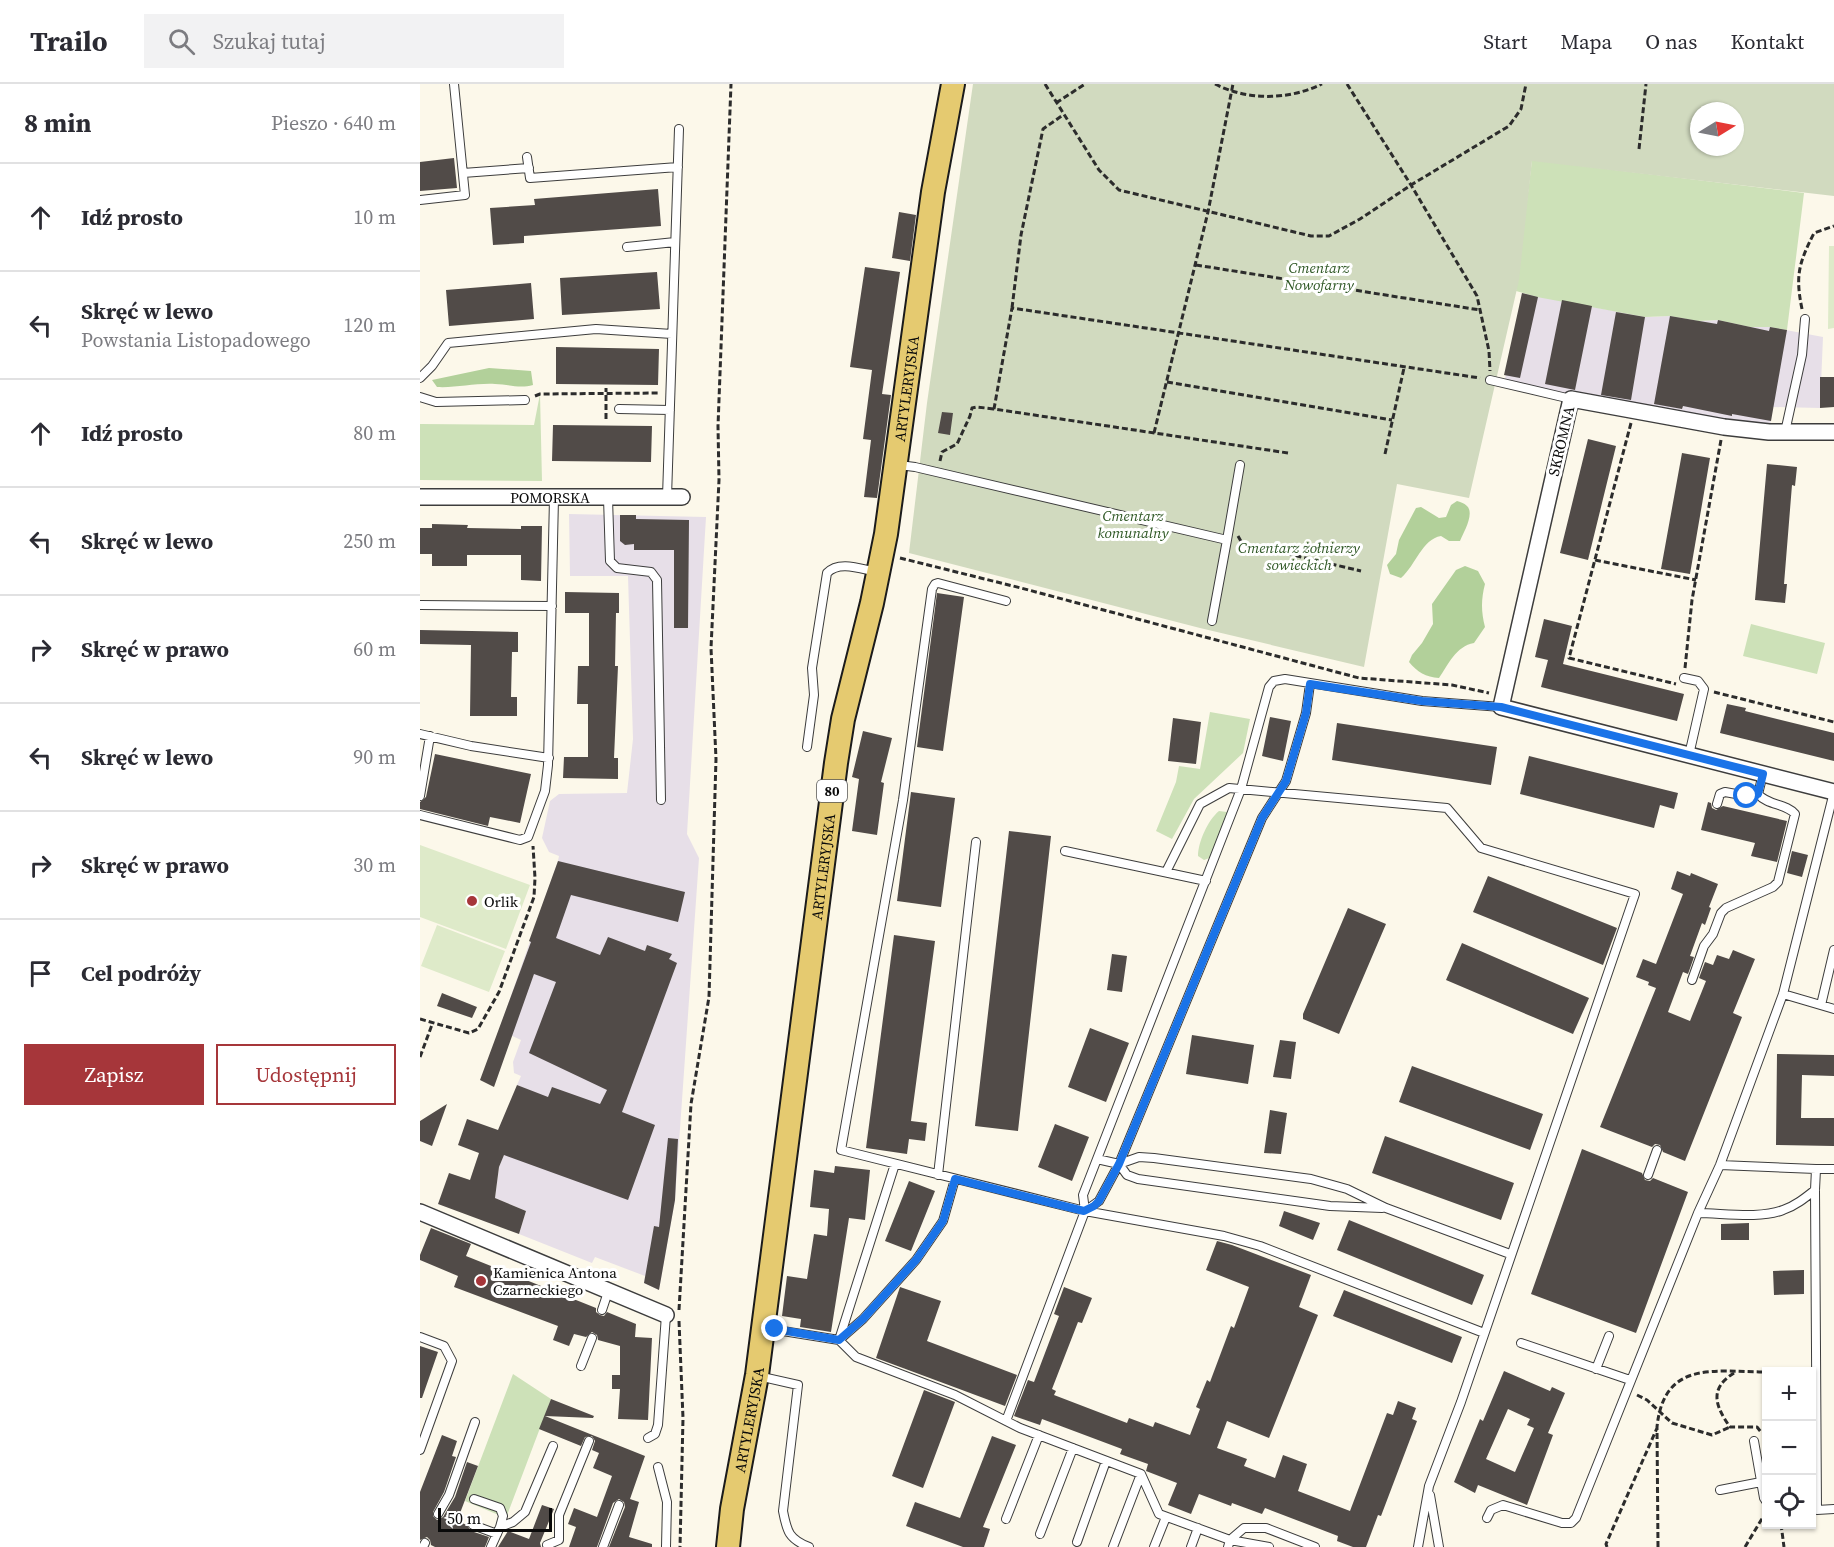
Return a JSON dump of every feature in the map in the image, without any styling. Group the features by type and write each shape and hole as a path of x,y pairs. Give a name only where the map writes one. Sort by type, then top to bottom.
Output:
{"main road":[{"name":"80","path":"944,129 945,84"},
{"name":"ARTYLERYJSKA","path":"728,1547 757,1375 836,763 849,696 879,572 897,465 927,237 953,84"}],"street":[{"name":"SKROMNA","path":"1498,701 1571,399 1724,427 1785,432 1834,432"},
{"name":"POMORSKA","path":"420,498 674,497"},
{"path":"1498,701 1689,755 1834,792"},
{"path":"420,1212 672,1317"}],"lane":[{"path":"420,200 465,195 454,84"},
{"path":"674,497 670,393 679,129"},
{"path":"527,157 530,178 678,167"},
{"path":"463,173 529,168"},
{"path":"627,247 675,242"},
{"path":"1785,432 1802,355 1805,319"},
{"path":"420,378 432,366 448,343 596,329 672,334"},
{"path":"1490,380 1571,399"},
{"path":"420,397 436,402 525,400"},
{"path":"619,409 670,410"},
{"path":"897,465 1228,538"},
{"path":"1212,621 1240,465"},
{"path":"420,815 427,819 520,840 528,837 545,791 549,758 554,498"},
{"path":"608,498 610,561 617,568 651,572 657,580 661,800"},
{"path":"807,747 814,695 812,668 827,573 833,567 840,566 879,572"},
{"path":"1006,601 938,583 932,589 903,800 841,1150 1084,1211 1224,1236 1260,1246 1484,1332"},
{"path":"420,605 552,606"},
{"path":"1684,678 1698,681 1704,689 1689,755"},
{"path":"1006,1421 1084,1211 1083,1195 1241,789 1269,687 1274,681 1285,679 1422,701 1498,701"},
{"path":"1084,1211 1099,1201 1119,1164 1262,818 1286,781 1306,713 1310,684"},
{"path":"420,734 471,746 549,758"},
{"path":"420,796 430,736"},
{"path":"1758,794 1763,774"},
{"path":"1166,872 1200,804 1228,788 1448,808 1481,848 1635,894 1461,1402 1429,1486 1418,1547"},
{"path":"1717,804 1720,794 1725,792 1747,796 1758,794"},
{"path":"1487,1518 1491,1510 1503,1505 1562,1523 1571,1523 1576,1518 1698,1213 1720,1166 1783,994 1834,792"},
{"path":"1692,980 1704,946 1713,934 1721,913 1726,908 1773,887 1778,882 1795,814 1792,810 1764,801 1758,794"},
{"path":"938,1174 976,842"},
{"path":"1065,851 1206,881"},
{"path":"1821,1005 1834,950"},
{"path":"1783,994 1834,1009"},
{"path":"1648,1175 1657,1150"},
{"path":"1097,1159 1119,1164 1146,1157 1311,1179 1347,1189 1386,1208 1510,1254"},
{"path":"839,1340 895,1164"},
{"path":"1119,1164 1128,1175 1137,1179 1330,1206 1386,1208"},
{"path":"1720,1166 1834,1169"},
{"path":"1814,1475 1816,1169"},
{"path":"839,1340 863,1319 916,1260 943,1221 955,1179"},
{"path":"1698,1213 1756,1214 1781,1211 1796,1204 1815,1190"},
{"path":"602,1310 608,1292"},
{"path":"648,1438 655,1434 658,1425 672,1317"},
{"path":"763,1328 839,1340 856,1357 955,1395 1006,1421 1140,1474 1159,1514 1198,1528 1229,1543 1269,1547"},
{"path":"1596,1369 1609,1336"},
{"path":"420,1337 444,1346 452,1361 420,1450"},
{"path":"581,1366 592,1338"},
{"path":"1521,1343 1630,1380"},
{"path":"757,1375 798,1385 783,1511 786,1529 791,1536 796,1542 809,1547"},
{"path":"438,1514 449,1495 474,1422"},
{"path":"1006,1519 1039,1435"},
{"path":"547,1545 559,1540 559,1515 589,1441"},
{"path":"1754,1441 1762,1485"},
{"path":"473,1525 498,1530 525,1512 553,1446"},
{"path":"1040,1534 1073,1448"},
{"path":"1077,1542 1106,1461"},
{"path":"658,1467 667,1502 666,1547"},
{"path":"1113,1547 1140,1474"},
{"path":"1720,1490 1761,1482"},
{"path":"1429,1486 1439,1547"},
{"path":"474,1499 500,1508 503,1516 491,1547"},
{"path":"603,1547 619,1505"},
{"path":"1816,1510 1834,1509"},
{"path":"1154,1547 1166,1516"},
{"path":"1191,1547 1198,1528"},
{"path":"1229,1543 1244,1528 1266,1528 1315,1547"}],"path":[{"path":"680,1547 683,1418 672,1317 692,1104 709,998 716,759 711,648 719,480 718,426 731,84"},
{"path":"1045,84 1099,170 1119,190 1311,236 1329,236 1360,219 1509,126 1521,109 1526,84"},
{"path":"1056,104 1084,84"},
{"path":"1215,84 1231,92 1274,97 1307,91 1322,84"},
{"path":"1154,433 1208,212 1233,84"},
{"path":"1012,308 1179,335 1490,380 1489,351 1477,296 1347,84"},
{"path":"1638,149 1646,84"},
{"path":"994,409 1012,308 1021,235 1043,129 1063,115"},
{"path":"1805,319 1798,288 1801,259 1814,233 1834,226"},
{"path":"1196,265 1480,310"},
{"path":"1385,454 1404,368"},
{"path":"1167,382 1392,420"},
{"path":"606,388 606,419"},
{"path":"540,394 670,393"},
{"path":"937,472 942,452 957,444 972,408 977,407 1288,453"},
{"path":"1634,410 1569,658 1682,686 1696,580 1724,427"},
{"path":"1228,538 1239,536 1242,543 1361,571"},
{"path":"898,558 1021,588 1359,678 1452,685 1498,701"},
{"path":"1596,560 1696,580"},
{"path":"1704,689 1834,722"},
{"path":"420,1019 473,1033 478,1029 499,992 534,897 534,848 528,837"},
{"path":"420,1057 433,1022"},
{"path":"1658,1547 1657,1427 1664,1398 1674,1384 1699,1371 1762,1372"},
{"path":"1730,1427 1719,1411 1717,1399 1723,1379 1735,1372"},
{"path":"1626,1390 1647,1400 1672,1423 1712,1435 1730,1427 1757,1427 1762,1434"},
{"path":"1607,1547 1606,1544 1657,1427"},
{"path":"1745,1547 1762,1520"},
{"path":"1782,1529 1784,1547"}],"shaded area":[{"path":"1522,293 1645,317 1670,316 1698,321 1718,320 1823,337 1820,408 1773,407 1769,432 1504,384"},
{"path":"569,514 706,517 687,834 699,858 675,1200 659,1290 644,1283 645,1276 595,1257 592,1263 519,1234 526,1211 495,1198 499,1167 529,1090 517,1085 521,1076 514,1073 513,1062 521,1040 499,1030 558,861 559,856 549,852 542,838 550,801 559,794 627,793 633,739 628,576 570,576"}],"green space":[{"name":"Cmentarz Nowofarny","path":"973,84 1834,84 1834,196 1532,161 1519,280 1469,498 1397,484 1364,667 1200,628 909,553 927,403"},
{"path":"1532,160 1804,193 1787,330 1750,327 1718,320 1698,321 1670,316 1645,317 1516,291"},
{"path":"1829,246 1834,246 1834,328 1828,329"},
{"path":"489,368 531,371 533,385 488,384 437,387 432,380"},
{"path":"540,394 542,481 420,480 420,424 534,425"},
{"path":"1457,501 1467,506 1470,514 1460,541 1449,541 1441,536 1434,538 1424,547 1401,578 1390,574 1387,565 1396,554 1399,540 1416,508 1421,507 1439,518 1446,517 1451,505"},
{"path":"1465,566 1478,571 1485,584 1482,606 1485,627 1474,643 1457,652 1439,678 1426,675 1409,662 1433,624 1432,604 1456,570"},
{"path":"1751,624 1825,643 1817,674 1743,656"},
{"path":"1210,712 1250,719 1243,753 1194,799 1172,839 1156,831 1176,782 1179,766 1200,769"},
{"path":"1219,811 1227,812 1227,815 1212,857 1204,860 1198,856 1200,844 1208,826"},
{"name":"Orlik","path":"420,845 530,885 506,949 420,917"},
{"name":"Orlik","path":"437,925 505,951 489,992 421,966"},
{"path":"513,1374 551,1399 506,1518 465,1501"}],"building":[{"path":"454,158 457,188 420,191 420,162"},
{"path":"658,189 661,226 524,236 524,243 493,245 490,208 535,205 534,199"},
{"path":"899,212 916,215 910,261 892,258"},
{"path":"865,267 900,272 882,394 891,395 877,498 864,497 871,440 863,439 872,370 850,367"},
{"path":"657,272 660,309 562,315 560,278"},
{"path":"531,283 534,319 449,326 446,290"},
{"path":"1522,293 1538,297 1520,378 1504,375"},
{"path":"1562,300 1592,306 1575,390 1545,384"},
{"path":"1616,312 1645,317 1631,400 1601,395"},
{"path":"1670,316 1717,324 1718,320 1769,331 1770,327 1787,330 1771,421 1683,406 1682,409 1654,404"},
{"path":"556,347 659,349 658,385 556,384"},
{"path":"1820,377 1834,377 1834,407 1820,408"},
{"path":"942,412 953,413 950,435 938,433"},
{"path":"553,425 652,426 651,462 552,461"},
{"path":"1588,439 1616,446 1588,560 1560,553"},
{"path":"1682,453 1710,458 1690,574 1661,569"},
{"path":"1767,464 1797,467 1795,486 1792,485 1784,584 1787,584 1785,603 1755,600"},
{"path":"620,515 636,515 636,519 689,520 688,628 674,628 674,550 634,550 634,544 625,545 620,541"},
{"path":"432,524 468,525 467,528 521,529 521,526 542,526 541,581 521,580 521,555 467,555 467,566 432,566 432,554 420,554 420,528 432,528"},
{"path":"565,592 619,593 619,613 616,613 615,666 618,666 614,758 618,758 618,779 563,778 564,757 588,757 588,704 577,704 578,666 589,666 589,613 565,613"},
{"path":"937,593 964,597 943,751 917,747"},
{"path":"1544,619 1572,626 1563,664 1684,694 1677,721 1541,687 1548,660 1535,657"},
{"path":"420,630 518,632 518,652 512,652 511,697 517,697 517,716 470,716 471,645 420,644"},
{"path":"1727,704 1746,708 1745,711 1834,733 1834,761 1720,733"},
{"path":"1270,717 1291,721 1283,761 1262,756"},
{"path":"1173,718 1201,722 1196,764 1168,761"},
{"path":"1337,723 1497,747 1491,785 1332,760"},
{"path":"863,731 892,738 881,782 884,783 877,835 852,831 859,779 852,777"},
{"path":"435,754 531,774 520,823 490,817 488,826 420,809 420,802 426,797"},
{"path":"1529,756 1678,793 1674,809 1660,805 1654,828 1520,794"},
{"path":"911,792 955,798 941,907 897,901"},
{"path":"1708,802 1716,810 1723,806 1787,821 1777,862 1751,856 1755,843 1701,830"},
{"path":"1009,831 1051,836 1018,1131 975,1126"},
{"path":"1792,851 1808,855 1802,877 1787,873"},
{"path":"558,861 685,892 678,922 571,895 556,938 600,955 608,937 645,951 647,945 672,954 669,959 677,963 622,1112 655,1125 628,1200 504,1155 499,1167 495,1198 526,1211 519,1234 438,1204 449,1173 470,1180 479,1153 458,1145 467,1119 498,1130 517,1085 548,1097 552,1087 600,1104 607,1090 529,1053 556,982 534,974 494,1087 480,1080"},
{"path":"1677,871 1690,876 1691,873 1718,884 1705,925 1702,923 1690,956 1694,957 1688,974 1683,972 1668,1012 1690,1021 1706,981 1699,978 1705,962 1713,965 1717,955 1729,959 1733,950 1755,959 1733,1013 1742,1017 1685,1161 1663,1152 1660,1145 1655,1144 1652,1147 1600,1127 1656,988 1648,985 1649,982 1636,977 1643,959 1656,964 1683,894 1671,889"},
{"path":"1488,876 1617,928 1603,965 1473,912"},
{"path":"1348,908 1386,924 1339,1034 1303,1019 1303,1014"},
{"path":"894,935 935,941 911,1121 927,1123 925,1141 909,1139 907,1154 866,1148"},
{"path":"1462,943 1589,998 1573,1034 1446,980"},
{"path":"1112,954 1127,956 1122,992 1107,990"},
{"path":"442,993 477,1007 472,1018 437,1006"},
{"path":"1090,1028 1129,1043 1106,1102 1068,1087"},
{"path":"1192,1035 1254,1045 1248,1084 1186,1074"},
{"path":"1280,1040 1296,1042 1291,1079 1273,1077"},
{"path":"1777,1054 1834,1055 1834,1076 1802,1075 1801,1118 1834,1118 1834,1146 1776,1145"},
{"path":"1412,1066 1543,1114 1530,1150 1399,1102"},
{"path":"447,1104 432,1146 420,1141 420,1121"},
{"path":"1270,1110 1287,1113 1281,1154 1264,1153"},
{"path":"1055,1124 1089,1137 1072,1181 1038,1167"},
{"path":"1385,1136 1514,1183 1501,1220 1372,1173"},
{"path":"668,1138 678,1139 675,1200 659,1290 644,1283 654,1226 659,1227"},
{"path":"1582,1149 1642,1173 1645,1180 1650,1181 1653,1178 1688,1192 1636,1333 1531,1294"},
{"path":"835,1166 870,1170 865,1220 849,1218 831,1332 800,1327 801,1319 782,1316 787,1276 807,1279 814,1234 827,1236 829,1209 810,1207 814,1170 834,1173"},
{"path":"909,1181 935,1191 911,1251 885,1241"},
{"path":"1284,1211 1320,1223 1313,1240 1279,1226"},
{"path":"1349,1220 1484,1275 1472,1305 1337,1250"},
{"path":"1749,1223 1749,1240 1721,1240 1721,1224"},
{"path":"431,1228 471,1244 466,1256 596,1308 596,1312 600,1315 604,1316 607,1312 636,1324 635,1337 652,1338 648,1420 618,1419 620,1389 612,1389 612,1375 620,1375 620,1346 598,1340 597,1335 592,1332 586,1337 574,1334 569,1346 553,1340 558,1326 454,1287 458,1276 420,1260"},
{"path":"1217,1241 1311,1275 1299,1307 1318,1315 1269,1438 1227,1421 1217,1448 1247,1459 1244,1466 1275,1478 1283,1455 1307,1464 1298,1491 1350,1511 1387,1413 1393,1415 1398,1401 1416,1408 1412,1419 1417,1421 1381,1516 1378,1515 1366,1547 1353,1547 1337,1541 1338,1536 1265,1508 1262,1514 1199,1494 1191,1514 1168,1505 1177,1483 1146,1471 1148,1464 1120,1454 1122,1449 1042,1419 1040,1425 1014,1416 1028,1380 1034,1382 1059,1316 1054,1314 1064,1287 1092,1298 1082,1323 1078,1322 1052,1389 1056,1391 1054,1395 1127,1423 1129,1418 1153,1427 1155,1422 1190,1435 1200,1409 1196,1407 1207,1380 1210,1382 1231,1326 1234,1328 1249,1287 1206,1270"},
{"path":"1804,1270 1804,1294 1774,1295 1773,1271"},
{"path":"900,1287 941,1301 927,1341 1017,1375 1005,1406 876,1358"},
{"path":"1344,1290 1462,1337 1452,1363 1333,1316"},
{"path":"420,1346 438,1352 422,1398 420,1398"},
{"path":"1504,1371 1550,1391 1552,1387 1565,1393 1548,1433 1553,1435 1527,1505 1478,1485 1475,1493 1454,1482 1480,1419 1483,1421","holes":["1508,1409 1530,1419 1527,1425 1534,1428 1515,1472 1486,1459"]},
{"path":"924,1390 955,1402 923,1488 892,1476"},
{"path":"551,1399 594,1416 593,1418 545,1416 645,1456 630,1499 639,1502 629,1537 652,1544 652,1547 609,1547 625,1507 624,1502 619,1499 613,1503 597,1547 569,1547 576,1527 568,1524 574,1508 597,1517 612,1476 593,1468 599,1453 592,1450 595,1441 592,1436 585,1437 581,1446 539,1429"},
{"path":"442,1435 457,1441 452,1456 456,1457 433,1516 437,1520 443,1517 455,1497 467,1462 478,1466 457,1521 467,1525 471,1531 489,1537 485,1547 435,1547 431,1545 427,1537 420,1540 420,1492"},
{"path":"992,1436 1016,1445 983,1527 990,1529 984,1547 963,1547 906,1526 915,1502 960,1518"},
{"path":"542,1505 554,1509 540,1543 541,1547 498,1547 508,1531 529,1539"}],"place":[{"name":"Orlik","path":"472,901"},
{"name":"Kamienica Antona Czarneckiego","path":"481,1281"}],"route":[{"path":"775,1329 839,1340 863,1319 916,1260 943,1221 955,1179 1084,1211 1099,1201 1119,1164 1262,818 1286,781 1306,713 1310,684 1422,701 1501,707 1763,774 1758,794 1747,796"}],"park label":[{"name":"Cmentarz komunalny","path":"1133,524"},
{"name":"Cmentarz żołnierzy sowieckich","path":"1299,556"}]}
